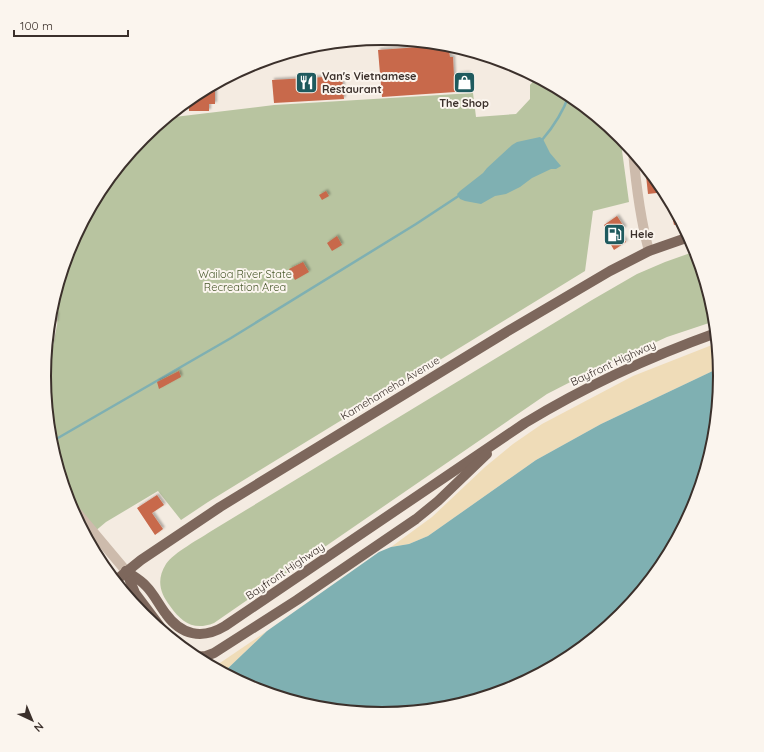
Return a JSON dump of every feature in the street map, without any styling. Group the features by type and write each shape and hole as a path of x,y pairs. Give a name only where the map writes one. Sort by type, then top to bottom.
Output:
{"main road":[{"name":"Kamehameha Avenue","path":"119,578 220,507 528,319 610,271 649,251 683,239"},
{"name":"Bayfront Highway","path":"126,572 145,585 172,621 183,630 201,634 214,632 525,423 557,404 614,374 662,353 710,335"},
{"name":"Bayfront Highway","path":"206,656 214,653 297,600 416,518 432,506 488,454 525,423"},
{"path":"126,572 135,593 148,610"}],"street":[{"path":"633,160 638,202 649,251"},
{"path":"86,523 126,572"}],"green space":[{"name":"Wailoa River State Recreation Area","path":"533,82 548,89 584,113 622,148 629,202 593,211 585,271 181,520 158,491 106,522 91,534 76,503 62,462 57,441 51,376 53,346 57,325 59,304 76,249 95,210 119,174 148,142 176,117 274,105 473,93 476,117 516,114 530,99 530,85"},
{"path":"689,253 702,290 709,323 667,337 586,374 547,394 214,623 200,626 189,624 179,617 167,601 160,586 161,575 166,564 175,555 188,546 592,300 637,274"}],"sand":[{"path":"711,345 713,371 601,424 536,460 428,536 409,544 391,547 432,517 485,467 513,444 542,424 633,376"},
{"path":"267,631 227,669 218,664"}],"water":[{"path":"540,137 543,139 550,153 561,166 532,178 520,187 506,194 495,196 481,204 460,199 457,194 483,173 512,145 517,142"},
{"path":"713,371 710,419 702,462 688,503 669,542 645,578 616,610 584,639 566,651 547,663 509,682 468,696 447,701 404,706 360,706 317,701 296,696 255,682 227,669 267,631 379,552 391,547 409,544 428,536 536,460 601,424"}],"building":[{"path":"417,47 449,51 450,57 453,57 454,76 468,73 469,86 454,87 455,92 382,97 378,50"},
{"path":"342,76 344,99 274,103 272,80"},
{"path":"215,90 215,104 209,104 209,111 189,111 189,107"},
{"path":"646,176 658,193 648,194"},
{"path":"326,191 329,196 322,200 319,195"},
{"name":"Hele","path":"617,216 625,228 619,232 626,242 614,250 607,238 611,236 604,225"},
{"path":"337,236 342,245 332,251 327,243"},
{"path":"303,262 309,272 295,280 289,269"},
{"path":"179,371 181,377 159,389 157,382"},
{"path":"157,495 164,505 152,513 163,529 155,535 137,508"}],"waterway":[{"path":"542,140 558,119 566,101"},
{"path":"57,439 231,338 416,224 460,195"}],"place":[{"name":"Van's Vietnamese Restaurant","path":"307,82"},
{"name":"The Shop","path":"464,83"},
{"name":"Hele","path":"615,234"}]}
